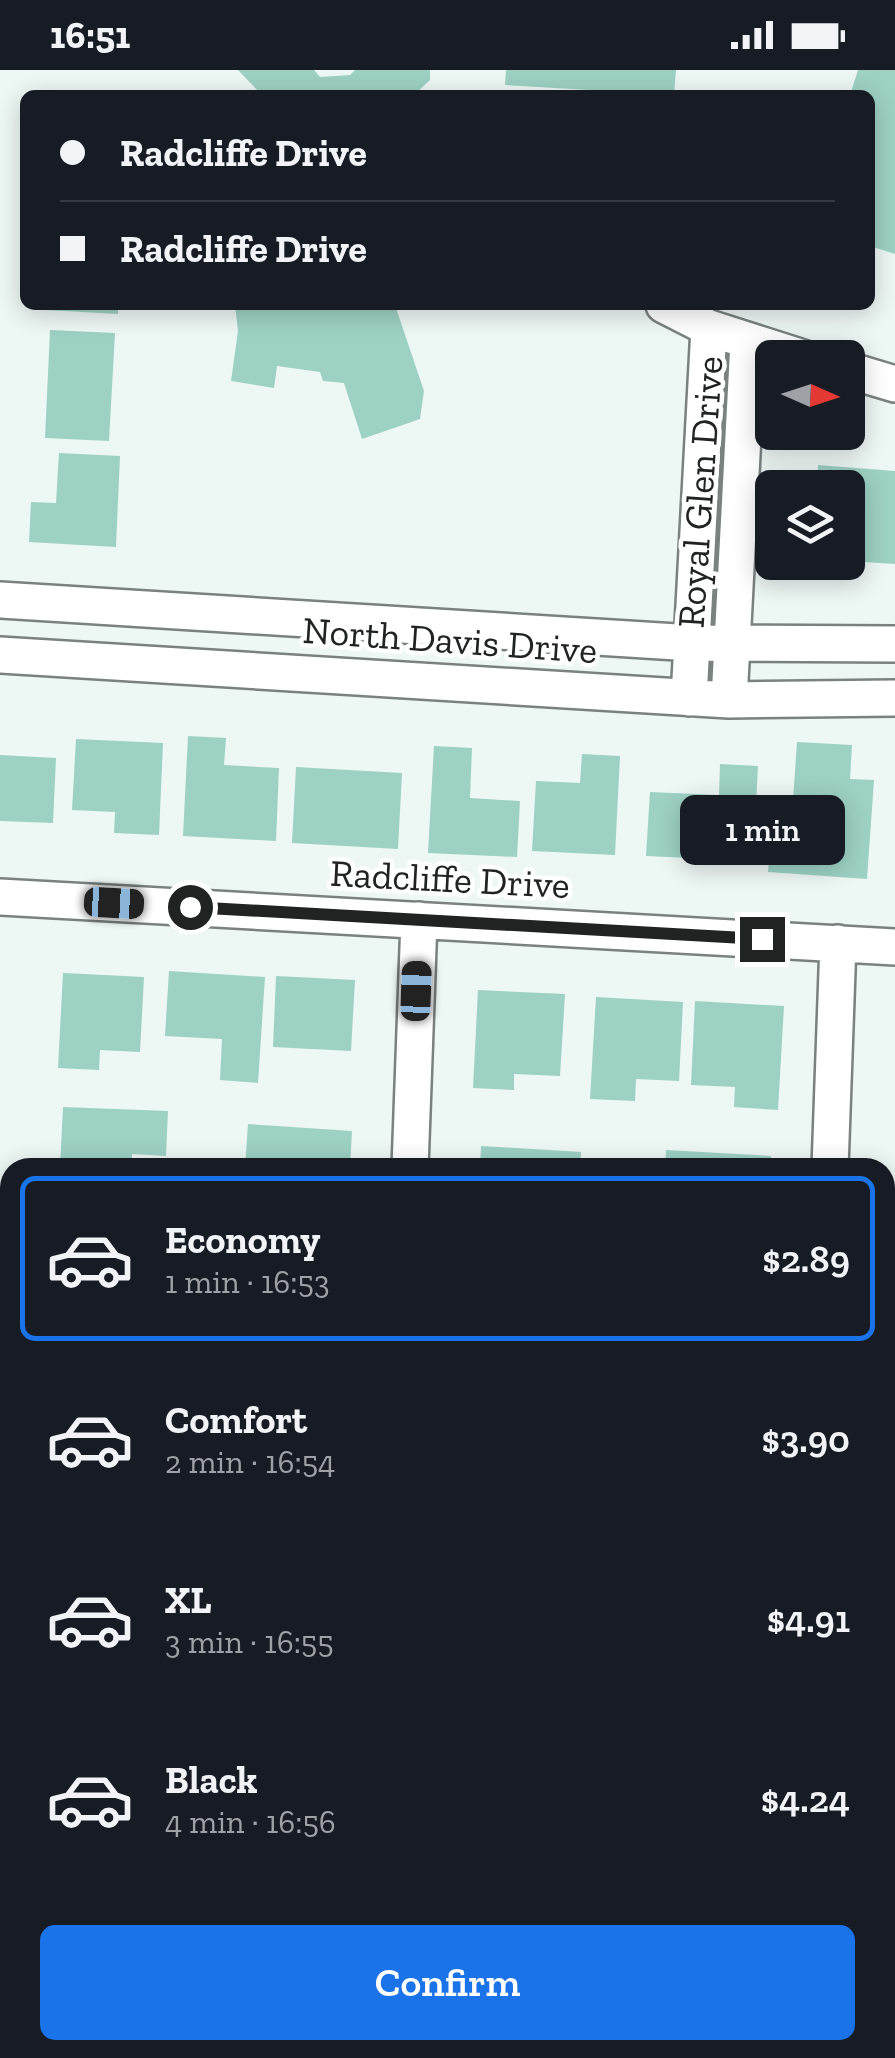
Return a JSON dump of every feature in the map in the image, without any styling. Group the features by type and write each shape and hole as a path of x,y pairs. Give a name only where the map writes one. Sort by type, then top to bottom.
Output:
{"street":[{"path":"674,310 748,342"},
{"name":"Royal Glen Drive","path":"689,698 709,328"},
{"name":"Royal Glen Drive","path":"729,700 748,342 755,344"},
{"path":"865,375 895,384"},
{"name":"North Davis Drive","path":"0,600 693,644 895,644"},
{"name":"North Davis Drive","path":"0,655 729,700 895,698"},
{"name":"Radcliffe Drive","path":"0,896 895,947"},
{"path":"410,1158 419,920"},
{"path":"830,1158 838,943"}],"building":[{"path":"238,70 314,70 320,77 350,75 355,70 430,70 430,80 419,90 257,90"},
{"path":"506,70 676,70 674,90 505,85"},
{"path":"858,70 895,70 895,254 875,248 875,90 852,90"},
{"path":"46,310 118,310 118,314"},
{"path":"236,310 397,310 424,391 420,419 362,439 344,383 323,381 320,372 277,366 274,388 231,381 238,331"},
{"path":"50,330 115,333 109,441 45,438"},
{"path":"59,453 120,456 116,547 29,542 31,502 56,503"},
{"path":"818,465 895,471 895,564 865,562 865,470 818,470"},
{"path":"188,736 226,738 224,765 279,768 276,841 183,836"},
{"path":"76,739 163,743 159,835 114,833 115,812 72,810"},
{"path":"797,742 852,745 850,779 874,780 867,879 768,872 772,813 792,815"},
{"path":"434,746 472,748 470,798 520,801 517,857 428,853"},
{"path":"582,754 620,756 615,855 532,851 536,781 580,783"},
{"path":"0,755 56,758 53,823 0,821"},
{"path":"720,764 758,766 753,861 646,856 650,792 719,795"},
{"path":"296,767 402,773 398,849 292,843"},
{"path":"169,971 265,977 258,1083 220,1080 222,1039 165,1036"},
{"path":"63,973 144,977 140,1052 100,1050 99,1070 58,1068"},
{"path":"276,976 355,980 351,1051 273,1047"},
{"path":"478,990 565,994 560,1076 514,1074 514,1090 473,1088"},
{"path":"596,997 683,1002 679,1081 636,1079 635,1101 590,1099"},
{"path":"695,1001 784,1006 778,1110 734,1107 735,1087 691,1085"},
{"path":"63,1107 168,1111 166,1156 60,1158"},
{"path":"248,1124 352,1131 351,1158 246,1158"},
{"path":"481,1146 581,1152 581,1158 480,1158"},
{"path":"666,1150 771,1156 771,1158 666,1158"}],"route":[{"path":"190,907 762,939"}]}
